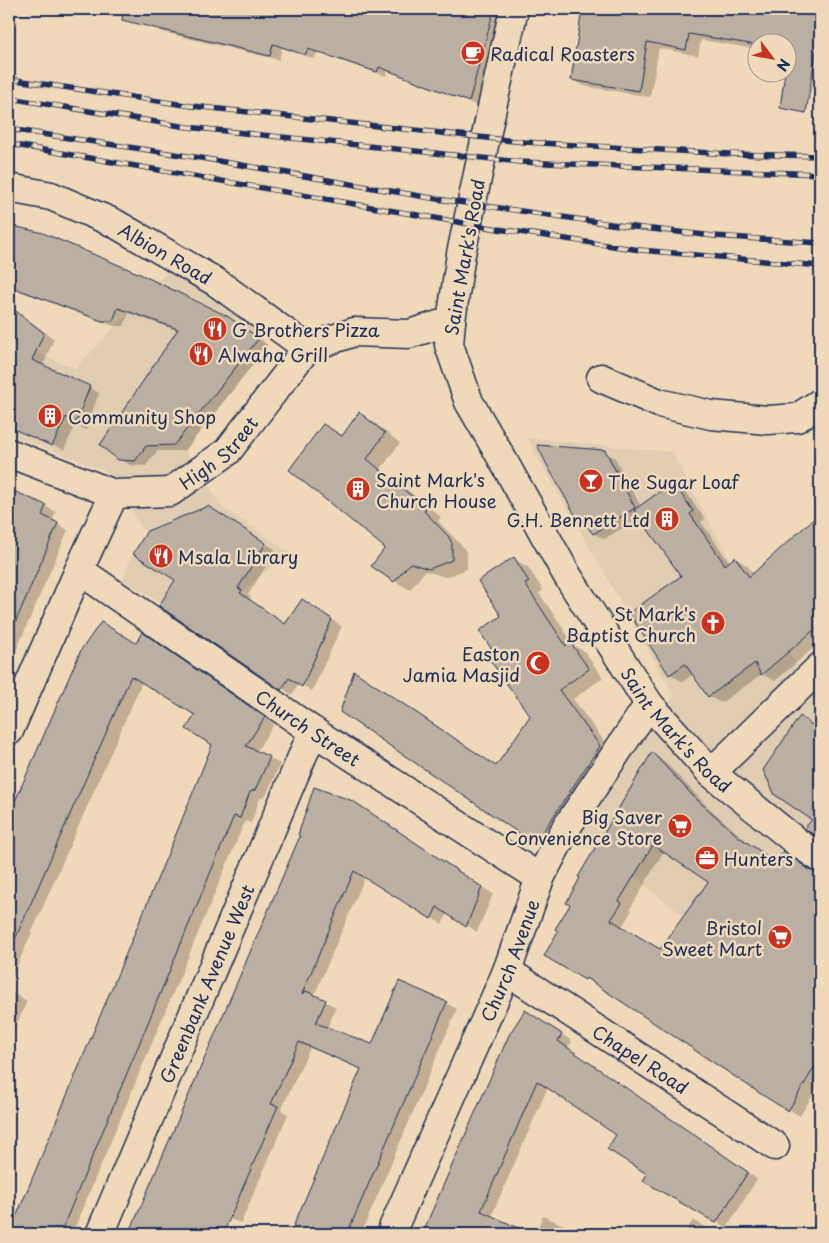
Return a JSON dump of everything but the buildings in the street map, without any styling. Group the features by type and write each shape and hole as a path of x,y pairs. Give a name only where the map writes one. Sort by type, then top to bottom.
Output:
{"street":[{"name":"Saint Mark's Road","path":"514,9 461,254 451,321 449,345 468,402 567,575 649,704 712,773 798,843 820,858"},
{"name":"Albion Road","path":"9,188 52,196 114,223 216,282 307,348"},
{"path":"307,348 354,332 408,334 451,321"},
{"name":"High Street","path":"114,494 170,492 227,452 307,348"},
{"path":"601,378 660,403 711,415 768,420 797,418 820,403"},
{"path":"9,453 114,494 9,731"},
{"name":"Church Street","path":"79,570 313,731 540,878"},
{"path":"712,773 820,667"},
{"name":"Church Avenue","path":"393,1228 508,971 540,878 566,828 649,704"},
{"name":"Greenbank Avenue West","path":"100,1234 313,731"},
{"name":"Chapel Road","path":"508,971 775,1146"}],"shaded area":[{"path":"175,264 258,323 266,348 185,450 222,507 289,552 244,590 215,636 123,580 131,558 143,539 145,532 104,470 9,434 9,340 75,369"},
{"path":"527,438 672,452 738,575 820,700 820,1020 810,1016 634,876 573,837 674,695"}],"railway":[{"path":"9,79 192,106 524,142 730,154 820,156"},
{"path":"9,98 187,127 520,162 820,174"},
{"path":"9,129 201,158 437,199 625,226 714,236 820,243"},
{"path":"9,144 498,229 640,250 820,266"}],"place":[{"name":"Radical Roasters","path":"473,53"},
{"name":"G Brothers Pizza","path":"215,329"},
{"name":"Alwaha Grill","path":"201,354"},
{"name":"Community Shop","path":"50,416"},
{"name":"The Sugar Loaf","path":"591,481"},
{"name":"Saint Mark's Church House","path":"358,489"},
{"name":"G.H. Bennett Ltd","path":"667,519"},
{"name":"Msala Library","path":"161,556"},
{"name":"St Mark's Baptist Church","path":"713,623"},
{"name":"Easton Jamia Masjid","path":"538,663"},
{"name":"Big Saver Convenience Store","path":"680,826"},
{"name":"Hunters","path":"707,858"},
{"name":"Bristol Sweet Mart","path":"780,937"}]}
